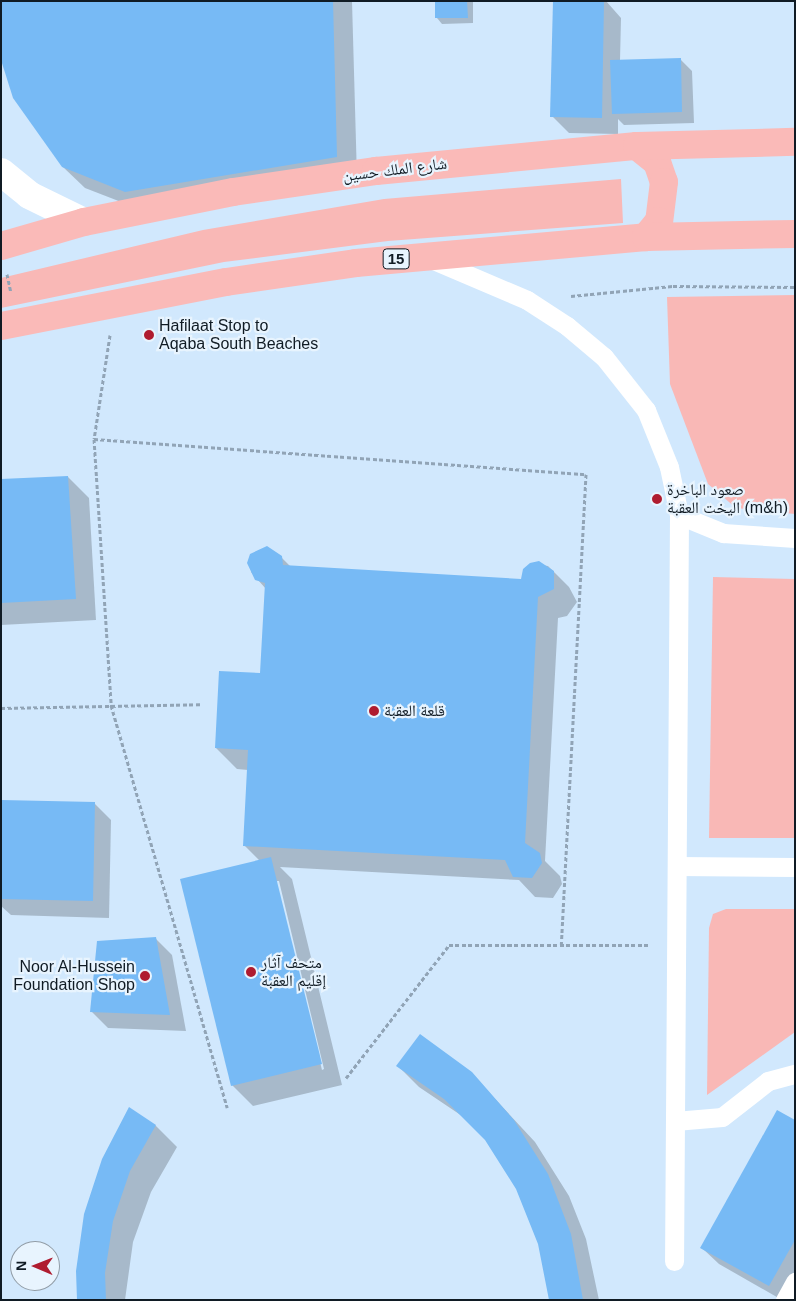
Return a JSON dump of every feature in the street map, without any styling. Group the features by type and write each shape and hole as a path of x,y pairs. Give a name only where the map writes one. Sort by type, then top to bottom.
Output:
{"highway":[{"name":"شارع الملك حسين","path":"3,256 84,222 233,192 376,172 637,146 795,142"},
{"path":"637,146 657,162 664,182 664,204 659,221 646,237"},
{"name":"15","path":"9,324 226,282 425,256 646,237 795,234"}],"main road":[{"path":"1,172 29,195 84,222"}],"lane":[{"path":"425,256 527,300 567,326 624,379 658,434 669,467 679,515 674,1261"},
{"path":"679,515 723,533 795,538"},
{"path":"677,866 795,867"},
{"path":"675,1121 722,1117 768,1080 795,1074"},
{"path":"785,1300 795,1282"}],"path":[{"path":"3,256 9,324"},
{"path":"527,300 674,286 795,288"},
{"path":"115,302 94,440 111,704 226,1108"},
{"path":"94,440 586,474 561,944"},
{"path":"1,708 111,704 201,704"},
{"path":"346,1078 449,945 676,945"}],"shaded area":[{"path":"621,179 623,223 388,241 224,262 1,308 1,278 203,230 384,199"},
{"path":"795,295 795,514 736,508 708,484 670,384 667,297"},
{"path":"713,577 795,579 795,838 709,838"},
{"path":"726,909 795,909 795,1032 707,1095 709,928 713,914"}],"building":[{"path":"1,1 333,1 337,157 125,192 62,167 13,98 1,60"},
{"path":"435,1 467,1 468,18 435,18"},
{"path":"553,1 604,1 602,118 550,117"},
{"path":"681,58 682,112 612,114 610,60"},
{"path":"68,476 76,599 1,603 1,479"},
{"name":"قلعة العقبة","path":"267,546 282,556 283,565 521,579 523,569 530,563 539,561 554,571 554,589 538,597 525,843 540,853 542,863 532,878 513,877 505,860 243,846 248,750 215,748 219,671 260,673 265,583 255,580 247,563 250,554"},
{"path":"1,800 95,802 93,901 1,899"},
{"name":"متحف آثار إقليم العقبة","path":"271,857 322,1064 231,1086 180,879"},
{"path":"156,937 170,1015 90,1012 97,941"},
{"path":"420,1034 472,1072 514,1120 548,1174 571,1234 583,1300 549,1300 538,1244 516,1189 485,1140 444,1099 396,1066"},
{"path":"129,1107 156,1125 130,1171 113,1221 105,1273 106,1300 77,1300 76,1271 84,1214 102,1159"},
{"path":"777,1110 795,1120 795,1240 769,1286 700,1248"}],"place":[{"name":"Hafilaat Stop to Aqaba South Beaches","path":"149,335"},
{"name":"صعود الباخرة اليخت العقبة (m&h)","path":"657,499"},
{"name":"قلعة العقبة","path":"374,711"},
{"name":"متحف آثار إقليم العقبة","path":"251,972"},
{"name":"Noor Al-Hussein Foundation Shop","path":"145,976"}]}
